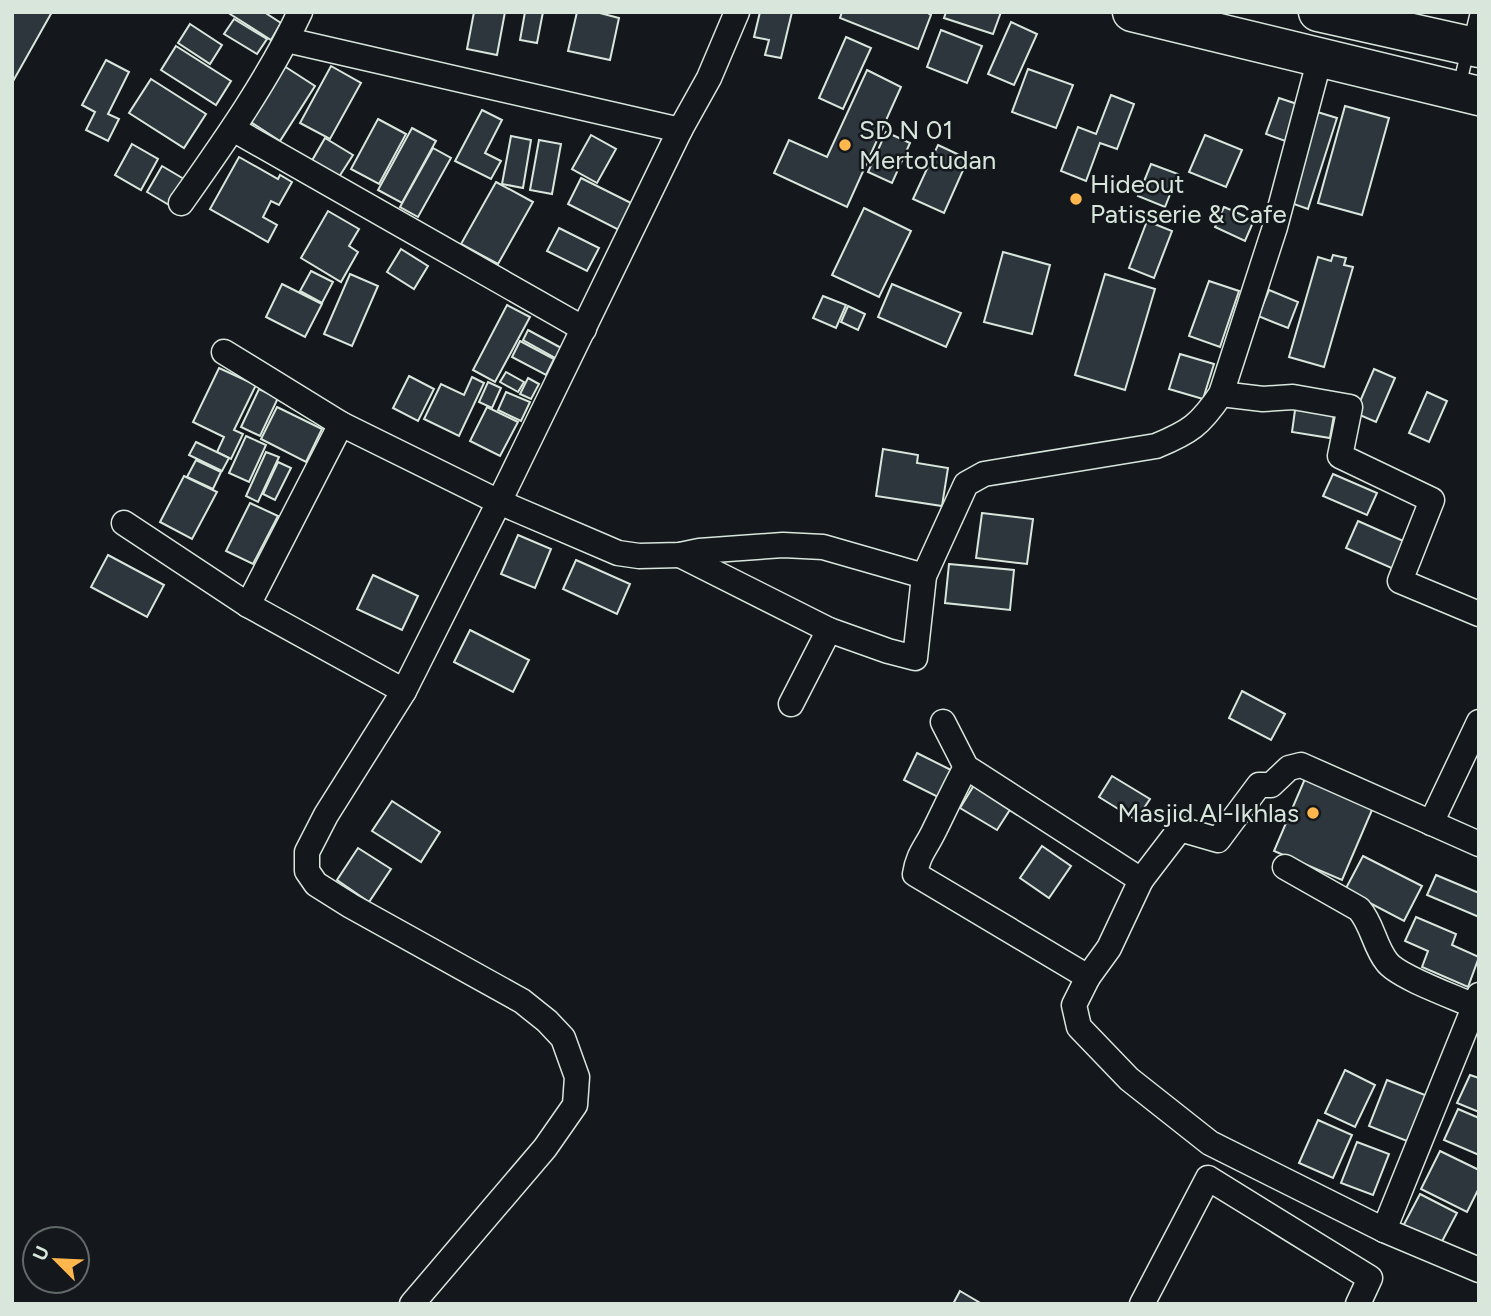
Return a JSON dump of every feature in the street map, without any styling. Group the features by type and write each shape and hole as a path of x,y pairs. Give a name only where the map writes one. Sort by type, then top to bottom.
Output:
{"highway":[{"path":"1132,12 1468,94"},
{"path":"1318,12 1475,35"}],"street":[{"path":"181,203 233,129 287,40 300,12"},
{"path":"412,1304 545,1148 575,1105 577,1077 563,1038 522,1001 316,884 310,877 306,863 313,838 404,691 680,130 709,78 737,12"},
{"path":"287,40 680,130"},
{"path":"690,553 829,630 915,658 923,576 965,484 984,474 1156,446 1181,436 1201,422 1221,394 1275,227 1320,58"},
{"path":"233,129 584,329"},
{"path":"224,352 341,424 499,502 618,553 639,556 783,545 823,547 923,576"},
{"path":"1221,394 1263,399 1293,397 1350,407 1340,456 1432,500 1400,581 1479,614"},
{"path":"248,605 341,424"},
{"path":"124,523 248,605 404,691"},
{"path":"791,704 829,630"},
{"path":"943,722 966,767 1141,880"},
{"path":"1431,823 1479,722"},
{"path":"1479,844 1301,765 1289,768 1271,785 1259,785 1218,840 1181,829 1141,880 1109,948 1088,977 1074,1005 1079,1027 1129,1079 1210,1143 1384,1230 1479,1269"},
{"path":"966,767 932,834 918,855 915,874 1088,977"},
{"path":"1285,867 1359,909 1366,917 1388,964 1476,1001 1384,1230"},
{"path":"1142,1304 1208,1178 1370,1278 1358,1304"}],"lane":[{"path":"1468,94 1475,35"}],"building":[{"path":"12,12 52,12 12,83"},
{"path":"264,12 281,23 271,40 230,14"},
{"path":"474,12 505,12 497,55 467,49"},
{"path":"525,12 543,12 537,43 520,40"},
{"path":"577,12 596,12 619,18 610,60 568,51"},
{"path":"760,12 792,12 781,58 765,55 769,40 754,37"},
{"path":"842,12 926,12 931,15 918,49 840,18"},
{"path":"946,12 1001,12 993,34 944,18"},
{"path":"234,19 267,39 257,54 224,34"},
{"path":"1011,22 1037,34 1014,85 988,74"},
{"path":"190,24 222,45 210,64 178,43"},
{"path":"941,30 982,46 967,83 927,67"},
{"path":"846,37 871,48 843,109 819,98"},
{"path":"176,46 231,81 216,105 161,70"},
{"path":"106,60 129,72 108,114 119,119 108,141 86,130 95,112 82,105"},
{"path":"281,64 315,86 280,141 246,119"},
{"path":"331,66 361,83 330,139 300,123"},
{"path":"1028,69 1073,85 1056,128 1012,112"},
{"path":"867,70 901,87 847,207 774,173 789,140 827,157"},
{"path":"151,79 206,114 184,148 129,113"},
{"path":"1111,95 1134,104 1117,149 1100,143 1086,181 1061,171 1078,127 1096,134"},
{"path":"1279,98 1303,106 1291,143 1266,134"},
{"path":"1345,106 1389,118 1362,215 1318,203"},
{"path":"482,110 502,120 485,153 501,161 491,179 455,161"},
{"path":"1314,111 1337,118 1308,209 1285,201"},
{"path":"378,119 406,134 379,184 351,169"},
{"path":"412,128 436,141 402,203 378,190"},
{"path":"886,132 910,143 892,183 868,172"},
{"path":"591,135 616,149 597,183 572,169"},
{"path":"1205,135 1242,150 1226,187 1189,172"},
{"path":"511,136 531,140 523,188 502,184"},
{"path":"325,138 353,155 337,180 310,164"},
{"path":"539,140 561,144 552,194 530,190"},
{"path":"132,144 158,159 141,190 115,175"},
{"path":"938,145 968,159 944,213 913,199"},
{"path":"433,148 451,158 418,217 400,207"},
{"path":"239,157 278,179 280,175 292,182 279,205 271,201 263,217 277,225 268,242 210,209"},
{"path":"1151,164 1178,174 1165,207 1138,196"},
{"path":"162,166 184,179 169,205 147,192"},
{"path":"581,178 633,204 619,230 568,204"},
{"path":"496,182 533,202 498,264 461,244"},
{"path":"1224,207 1254,220 1245,241 1215,227"},
{"path":"864,208 911,231 879,297 832,275"},
{"path":"328,211 359,229 349,246 358,252 341,282 301,258"},
{"path":"1147,221 1172,231 1154,278 1129,268"},
{"path":"559,228 599,248 587,271 547,251"},
{"path":"401,249 428,266 414,289 387,272"},
{"path":"1003,252 1050,265 1032,334 984,322"},
{"path":"1333,255 1346,258 1344,265 1353,267 1324,367 1289,357 1318,257 1331,261"},
{"path":"311,271 333,282 322,303 300,291"},
{"path":"350,274 378,286 352,346 324,334"},
{"path":"1105,274 1155,289 1125,390 1075,375"},
{"path":"1209,281 1239,291 1220,347 1189,336"},
{"path":"282,284 322,304 305,337 266,317"},
{"path":"892,284 961,313 946,347 878,317"},
{"path":"1269,290 1298,302 1288,328 1258,316"},
{"path":"823,296 846,305 836,328 813,318"},
{"path":"507,305 530,317 495,382 473,370"},
{"path":"848,306 865,314 858,330 841,322"},
{"path":"528,330 565,350 559,360 523,340"},
{"path":"520,341 554,359 546,375 512,357"},
{"path":"1180,354 1214,364 1203,399 1169,389"},
{"path":"219,368 256,385 234,430 243,434 231,459 217,452 224,437 193,422"},
{"path":"1374,369 1395,378 1376,422 1355,413"},
{"path":"506,372 524,382 518,392 500,382"},
{"path":"409,376 434,389 418,421 393,408"},
{"path":"472,377 484,383 459,436 424,419 441,384 464,395"},
{"path":"528,378 539,384 531,399 520,394"},
{"path":"488,382 501,388 492,408 479,402"},
{"path":"259,389 278,398 260,436 241,427"},
{"path":"506,392 530,402 521,421 498,410"},
{"path":"1427,392 1447,401 1429,442 1409,433"},
{"path":"1296,403 1335,409 1330,438 1292,432"},
{"path":"277,407 322,429 306,462 261,439"},
{"path":"487,407 518,422 500,456 470,441"},
{"path":"246,436 266,445 249,482 229,473"},
{"path":"196,442 229,458 222,471 189,455"},
{"path":"883,449 918,455 917,463 948,468 942,506 876,496"},
{"path":"266,452 279,457 258,502 246,496"},
{"path":"196,460 221,472 213,489 187,477"},
{"path":"278,462 291,468 275,500 263,494"},
{"path":"1333,474 1377,493 1367,515 1323,496"},
{"path":"184,476 217,492 192,539 160,522"},
{"path":"250,503 278,516 253,564 226,551"},
{"path":"982,513 1033,519 1027,564 976,558"},
{"path":"1358,521 1408,543 1396,570 1346,548"},
{"path":"518,535 551,549 535,588 501,574"},
{"path":"108,555 164,585 147,617 91,587"},
{"path":"576,560 630,584 617,614 563,589"},
{"path":"949,564 1014,570 1010,610 945,603"},
{"path":"373,575 418,596 402,630 357,609"},
{"path":"470,630 529,660 513,692 454,662"},
{"path":"1242,691 1285,714 1271,740 1229,718"},
{"path":"917,753 953,771 940,798 904,780"},
{"path":"1307,774 1375,803 1342,880 1274,851"},
{"path":"1112,776 1150,799 1136,820 1099,797"},
{"path":"976,782 1013,805 997,830 960,808"},
{"path":"392,801 440,832 421,862 372,831"},
{"path":"1042,846 1071,866 1049,898 1020,878"},
{"path":"358,848 391,869 369,902 337,880"},
{"path":"1363,856 1422,886 1404,921 1345,890"},
{"path":"1436,875 1479,893 1479,917 1427,895"},
{"path":"1416,917 1456,934 1452,945 1479,957 1468,987 1422,967 1428,951 1405,941"},
{"path":"1345,1070 1375,1085 1355,1127 1325,1113"},
{"path":"1470,1075 1479,1078 1479,1112 1457,1103"},
{"path":"1387,1080 1430,1097 1412,1143 1369,1126"},
{"path":"1458,1109 1479,1118 1479,1155 1444,1140"},
{"path":"1318,1120 1352,1135 1333,1178 1299,1163"},
{"path":"1357,1142 1389,1154 1373,1195 1341,1183"},
{"path":"1440,1151 1479,1170 1479,1188 1467,1212 1421,1189"},
{"path":"1420,1194 1457,1213 1438,1249 1401,1230"},
{"path":"960,1291 982,1304 953,1304"}],"place":[{"name":"SD N 01 Mertotudan","path":"845,145"},
{"name":"Hideout Patisserie & Cafe","path":"1076,199"},
{"name":"Masjid Al-Ikhlas","path":"1313,813"}]}
